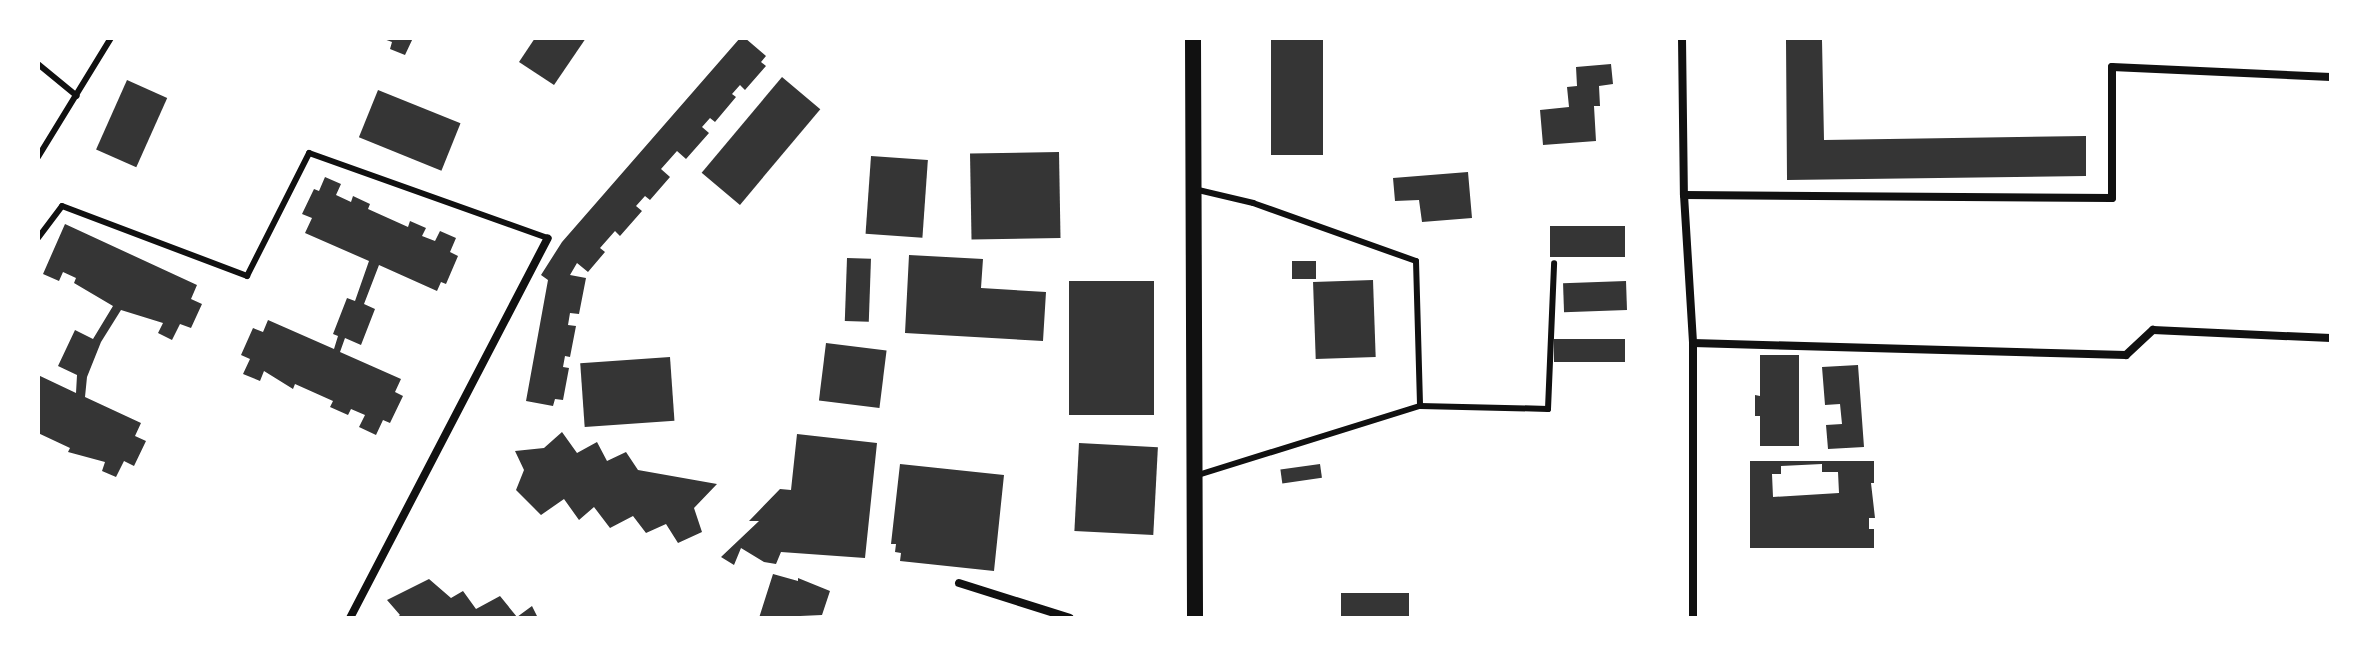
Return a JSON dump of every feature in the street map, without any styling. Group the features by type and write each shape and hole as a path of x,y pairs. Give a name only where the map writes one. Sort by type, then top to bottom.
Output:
{"main road":[{"path":"1193,38 1195,618"}],"street":[{"path":"1682,38 1684,195 1693,343 1693,618"},
{"path":"1684,195 2112,198 2112,67 2331,77"},
{"path":"350,618 548,238"},
{"path":"1693,343 2126,355 2153,330 2331,338"},
{"path":"959,583 1070,618"}],"lane":[{"path":"38,157 111,38"},
{"path":"38,64 77,96"},
{"path":"38,238 62,206 247,276 309,153 548,238"},
{"path":"1194,189 1253,203 1416,261 1420,406"},
{"path":"1195,476 1420,406 1548,409 1554,263"}],"building":[{"path":"381,38 413,38 405,55 390,49 392,42"},
{"path":"535,38 586,38 554,85 519,62"},
{"path":"740,38 745,38 766,56 761,62 766,66 745,90 740,85 732,94 736,97 715,122 710,118 702,127 709,133 686,159 677,151 661,169 670,177 650,200 645,196 636,206 642,211 620,236 615,231 600,248 605,252 588,272 577,263 570,275 586,278 579,314 570,313 568,325 576,326 570,357 565,356 563,367 569,368 563,400 555,399 553,406 526,401 548,280 541,275 562,242"},
{"path":"1271,38 1323,38 1323,155 1271,155"},
{"path":"1786,40 1822,40 1824,140 2086,136 2086,176 1787,180"},
{"path":"1611,64 1613,84 1599,86 1600,106 1594,106 1596,141 1543,145 1540,110 1569,107 1567,87 1577,86 1576,67"},
{"path":"782,77 820,109 740,205 702,173"},
{"path":"127,80 167,98 136,167 96,149"},
{"path":"378,90 461,123 441,171 359,137"},
{"path":"1059,152 1061,238 972,240 970,154"},
{"path":"871,156 928,160 922,238 866,234"},
{"path":"1468,172 1472,218 1422,222 1419,200 1395,201 1393,178"},
{"path":"325,177 341,184 336,195 351,202 353,196 370,204 368,209 408,227 410,221 426,228 422,236 435,241 440,231 456,238 450,252 458,256 446,284 441,282 437,291 379,265 364,304 375,309 361,345 345,338 340,352 401,379 395,392 403,396 390,423 383,420 376,435 359,427 365,415 351,409 348,415 330,407 333,401 295,384 293,389 264,371 260,381 243,374 250,359 241,355 253,328 263,332 268,320 334,349 338,336 333,334 347,298 355,301 369,261 305,233 312,218 302,214 314,189 319,191"},
{"path":"65,224 197,285 191,299 202,304 191,328 180,324 172,340 158,333 163,323 121,310 101,342 87,377 85,397 141,423 135,436 146,441 134,466 124,461 116,477 102,471 105,462 68,452 70,448 38,433 38,375 76,393 77,375 58,366 75,330 93,339 113,306 74,283 76,278 63,272 59,281 43,274"},
{"path":"1550,226 1625,226 1625,257 1550,257"},
{"path":"909,255 983,259 981,288 1046,292 1043,341 905,333"},
{"path":"847,258 871,259 869,322 845,321"},
{"path":"1292,261 1316,261 1316,279 1292,279"},
{"path":"1373,280 1376,357 1316,359 1313,282"},
{"path":"1069,281 1154,281 1154,415 1069,415"},
{"path":"1626,281 1627,310 1564,312 1563,283"},
{"path":"1554,339 1625,339 1625,362 1554,362"},
{"path":"826,343 887,350 879,408 819,401"},
{"path":"1760,355 1799,355 1799,446 1760,446 1760,416 1755,416 1755,395 1760,396"},
{"path":"670,357 674,421 585,427 580,363"},
{"path":"1858,365 1864,447 1828,449 1826,425 1842,424 1840,404 1825,405 1822,367"},
{"path":"562,432 577,453 597,442 607,461 626,452 638,470 717,484 694,508 702,532 678,543 666,524 646,533 633,516 610,528 594,507 579,520 564,499 541,515 516,490 524,470 515,451 544,448"},
{"path":"797,434 877,443 865,558 781,552 776,564 764,562 741,548 734,565 721,557 759,521 749,521 780,489 791,490"},
{"path":"1079,443 1158,447 1153,535 1074,531"},
{"path":"1750,461 1874,461 1874,483 1871,483 1875,518 1869,518 1869,529 1874,529 1874,548 1750,548","holes":["1822,464 1822,472 1838,472 1839,493 1773,497 1772,474 1781,474 1781,466"]},
{"path":"900,464 1004,475 994,571 900,561 901,553 895,552 896,544 891,544"},
{"path":"1320,464 1322,478 1282,483 1280,470"},
{"path":"773,574 798,581 798,578 830,591 822,615 759,618"},
{"path":"429,579 451,598 463,591 476,609 500,596 517,617 532,606 538,618 396,618 400,615 387,600"},
{"path":"1341,593 1409,593 1409,618 1341,618"}]}
